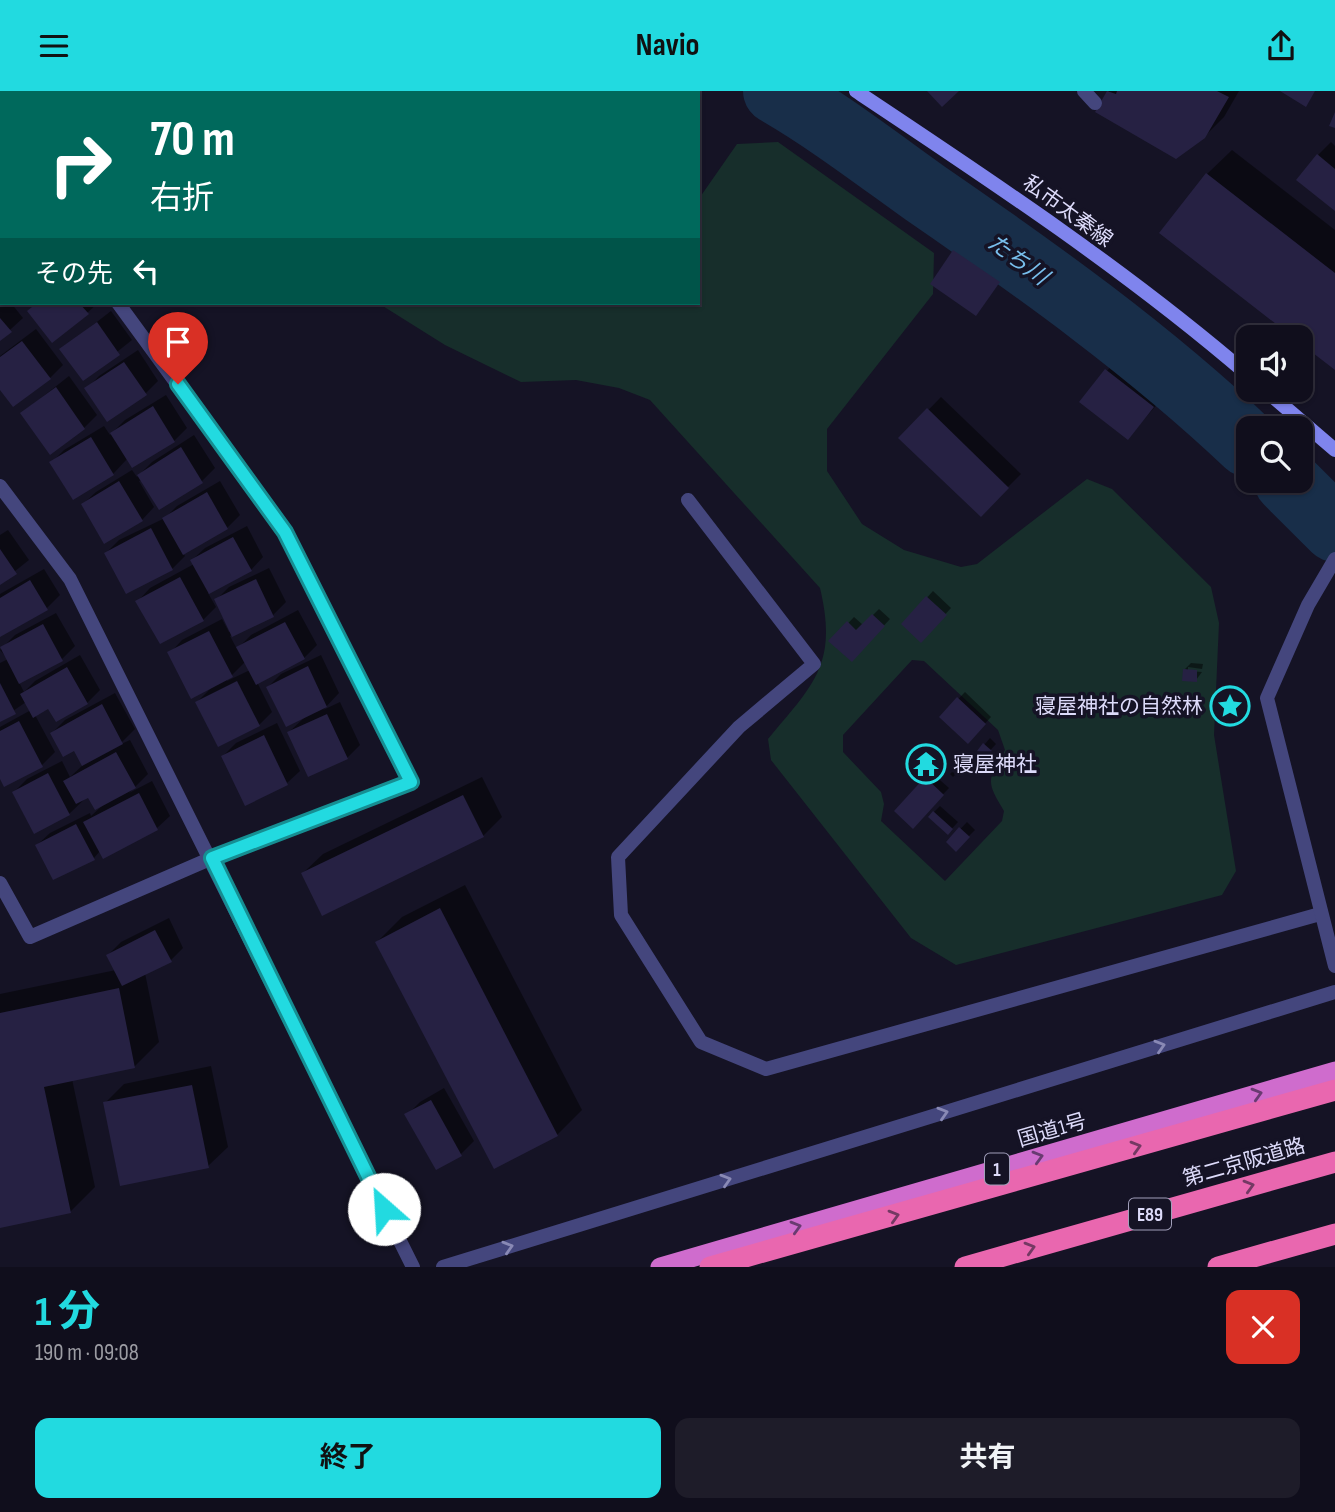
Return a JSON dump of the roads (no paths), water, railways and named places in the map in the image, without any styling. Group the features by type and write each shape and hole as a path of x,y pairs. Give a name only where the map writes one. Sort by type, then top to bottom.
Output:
{"highway":[{"name":"国道1号","path":"660,1267 1335,1071"},
{"path":"710,1267 1335,1090"},
{"name":"第二京阪道路","path":"965,1267 1335,1162"},
{"path":"1218,1267 1335,1234"}],"main road":[{"name":"私市太秦線","path":"856,91 990,180 1124,277 1236,366"},
{"path":"1279,402 1335,450"}],"street":[{"path":"1084,91 1095,103"},
{"path":"0,883 30,937 212,858 411,782 285,532 119,305"},
{"path":"0,487 71,579 413,1267"},
{"path":"688,500 814,664 739,727 618,857 621,915 701,1042 766,1069 1320,914"},
{"path":"1335,559 1308,605 1267,698 1335,966"},
{"path":"443,1267 1335,992"}],"waterway":[{"name":"たち川","path":"776,91 852,140 1009,251 1172,376 1236,433"},
{"name":"たち川","path":"1299,493 1335,529"}],"place":[{"name":"寝屋神社の自然林","path":"1230,706"},
{"name":"寝屋神社","path":"926,764"}]}
